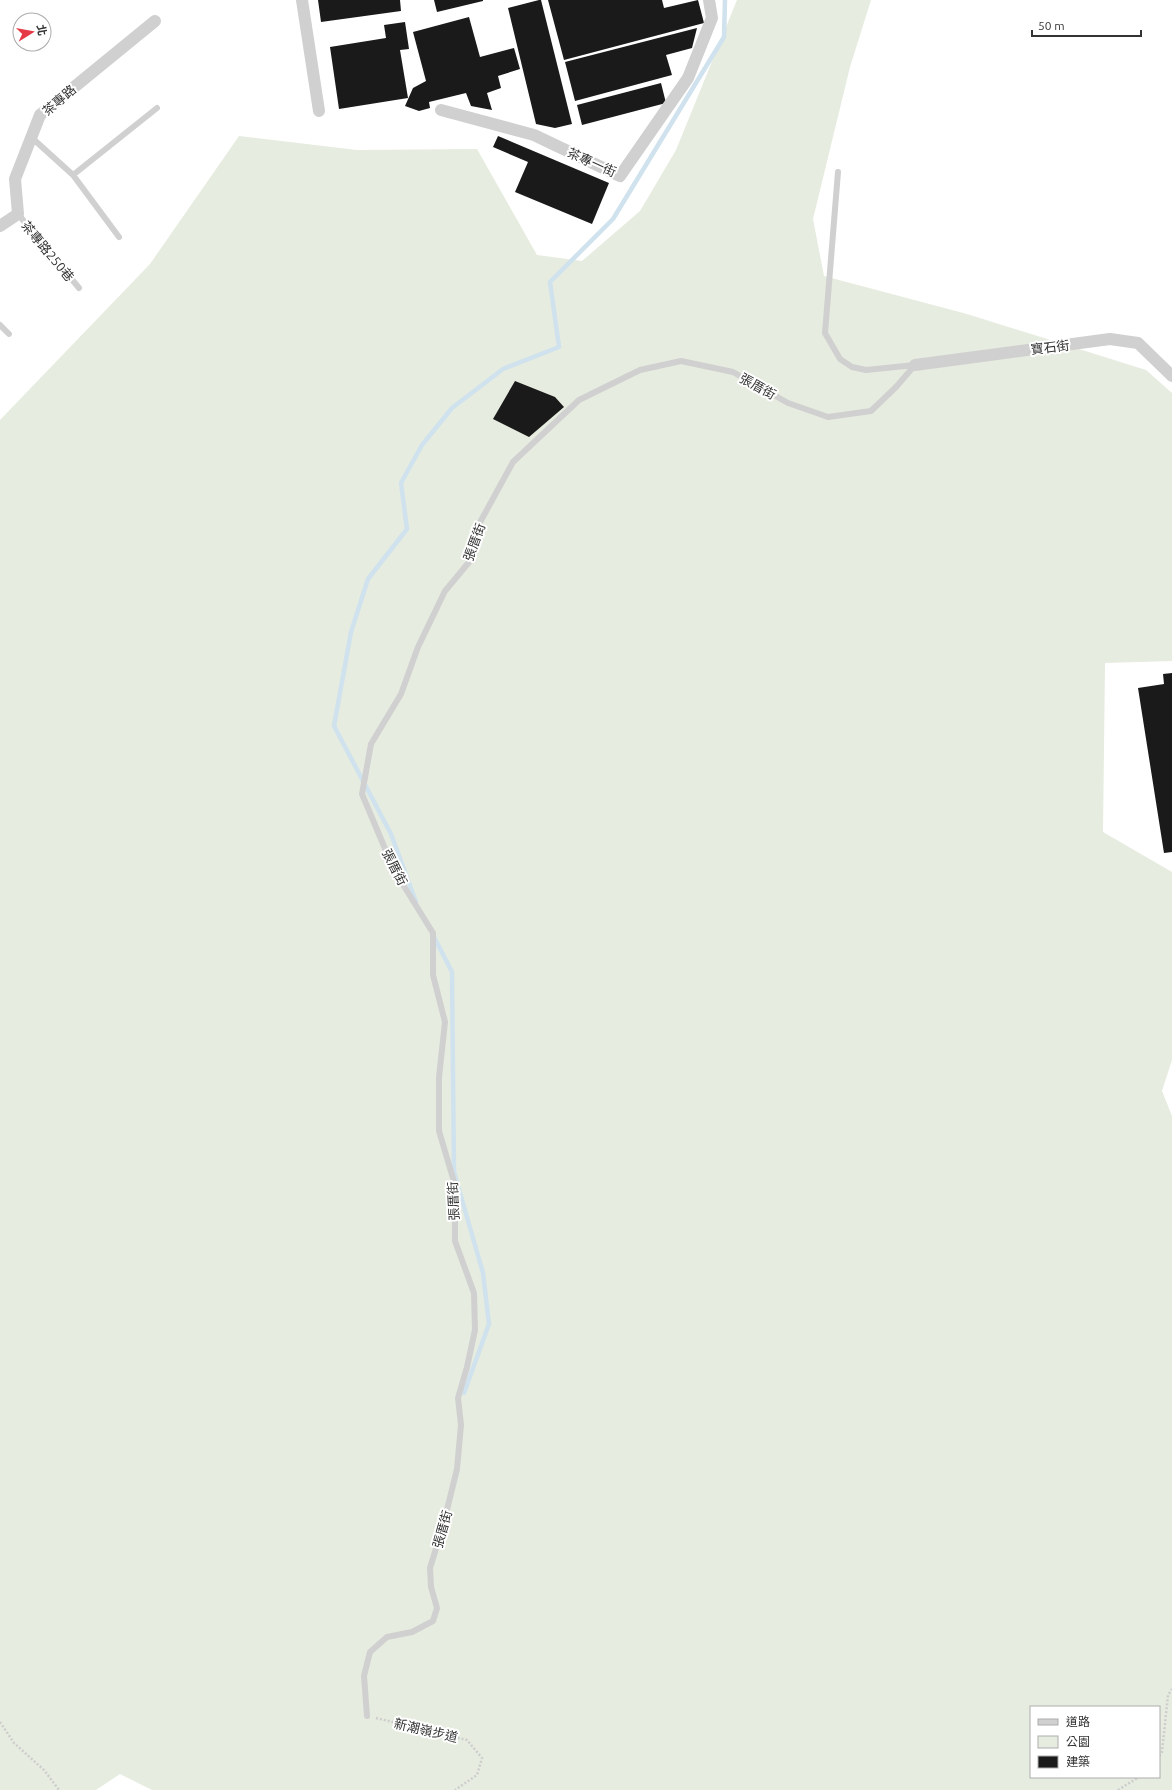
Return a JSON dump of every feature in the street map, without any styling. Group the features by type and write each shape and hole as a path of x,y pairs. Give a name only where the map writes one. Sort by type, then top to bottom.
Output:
{"street":[{"path":"302,0 319,111"},
{"name":"茶專一街","path":"441,110 534,135 620,176 688,78 712,18 709,0"},
{"name":"茶專路","path":"18,214 15,179 40,115 155,20"},
{"path":"0,226 18,214"},
{"name":"寶石街","path":"915,364 1110,339 1138,343 1172,376"}],"lane":[{"path":"73,175 157,108"},
{"path":"31,137 73,175 119,237"},
{"path":"838,172 824,333 840,359 852,367 866,370 915,364"},
{"name":"茶專路250巷","path":"18,214 79,288"},
{"path":"0,325 9,334"},
{"name":"張厝街","path":"367,1716 364,1676 370,1652 387,1637 412,1632 433,1621 437,1608 431,1587 430,1568 443,1526 457,1469 461,1425 458,1398 467,1367 475,1330 474,1293 455,1241 454,1185 439,1131 439,1077 445,1022 433,975 433,933 394,870 362,794 371,744 401,694 418,647 445,591 470,561 478,526 513,462 578,400 640,370 681,361 733,372 788,403 828,417 871,411 896,388 915,364"}],"path":[{"path":"1160,1755 1162,1752 1168,1695 1172,1689"},
{"name":"新潮嶺步道","path":"367,1716 467,1740 482,1758 477,1774 455,1790"},
{"path":"0,1722 14,1743 44,1770 59,1790"},
{"path":"1118,1790 1137,1778"}],"green space":[{"path":"737,0 871,0 850,67 813,219 824,276 967,314 1146,370 1172,393 1172,661 1105,663 1103,832 1172,872 1172,1060 1162,1091 1172,1116 1172,1790 152,1790 120,1774 96,1790 0,1790 0,420 150,264 239,136 357,150 477,149 537,255 582,261 640,211 676,150"}],"building":[{"path":"318,0 400,0 401,11 321,22"},
{"path":"434,0 483,0 483,1 437,12"},
{"path":"541,0 572,124 555,128 536,124 508,8"},
{"path":"548,0 662,0 664,8 698,0 704,23 564,60"},
{"path":"469,17 480,57 514,48 520,69 498,76 501,88 487,93 492,110 471,106 466,93 429,102 430,108 419,111 405,106 413,88 426,81 413,32"},
{"path":"405,22 409,49 400,50 408,98 339,109 330,47 386,38 384,25"},
{"path":"697,28 692,48 666,55 672,75 575,101 565,62"},
{"path":"661,83 666,103 582,125 577,105"},
{"path":"498,136 609,183 592,224 515,192 528,162 493,147"},
{"path":"515,381 555,397 564,407 529,437 493,419"},
{"path":"1172,673 1172,852 1164,853 1138,688 1164,684 1163,674"}],"waterway":[{"path":"416,902 391,834 334,726 351,632 368,579 407,529 401,483 422,445 452,408 503,369 559,347 550,282 613,219 724,37 725,0"},
{"path":"434,937 452,972 454,1172 483,1273 489,1324 464,1393"}]}
